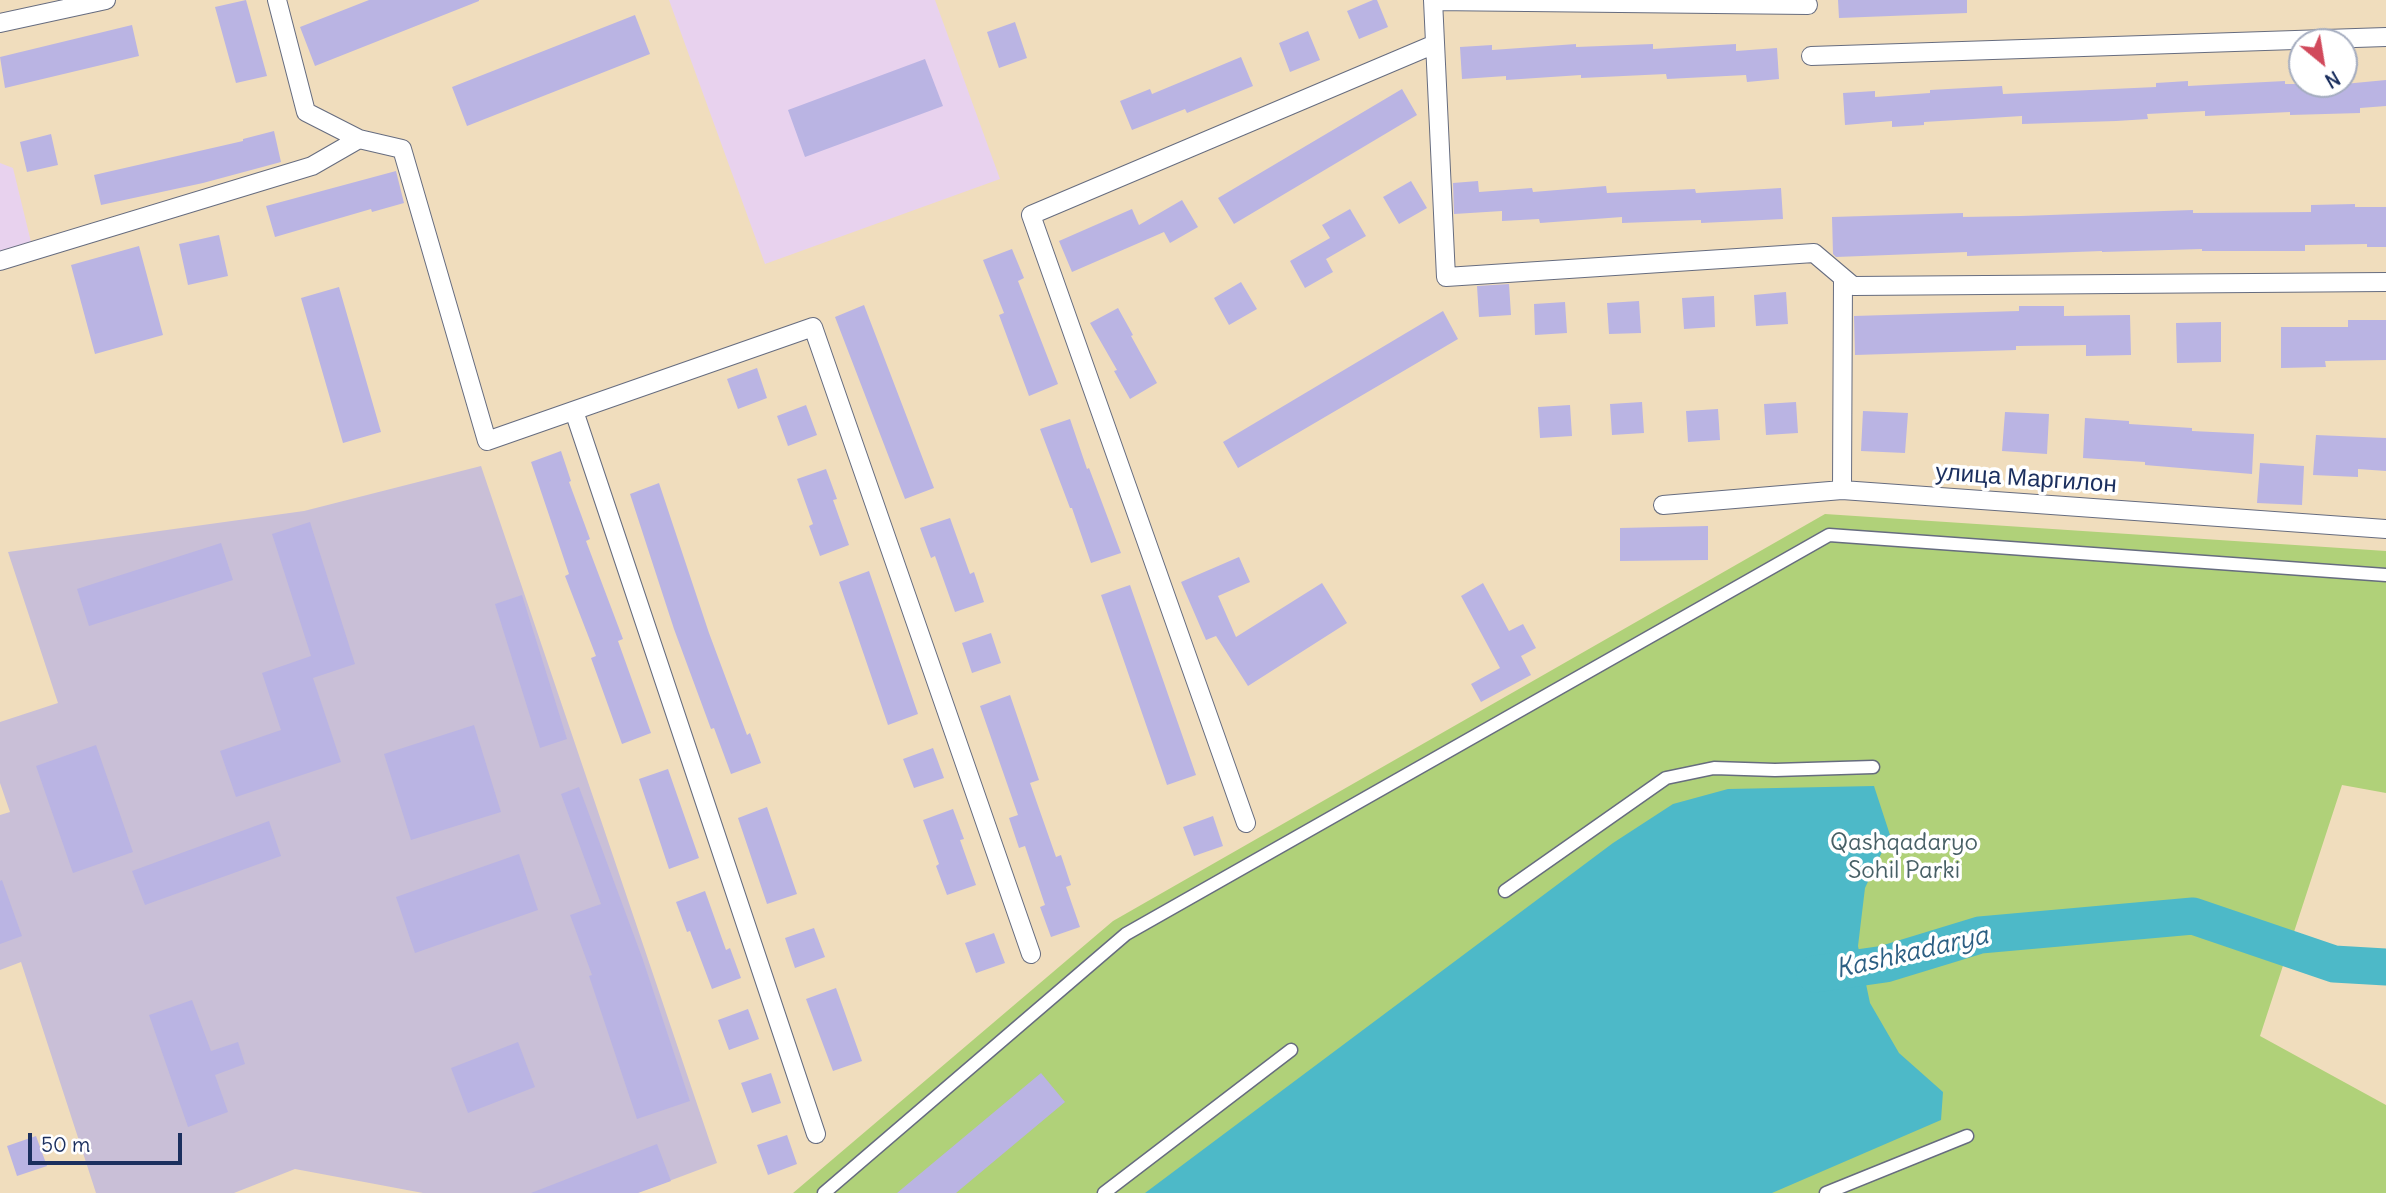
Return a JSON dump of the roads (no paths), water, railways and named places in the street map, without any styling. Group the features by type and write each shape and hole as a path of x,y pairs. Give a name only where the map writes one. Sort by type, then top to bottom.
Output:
{"street":[{"path":"0,23 106,0"},
{"path":"278,0 306,112 359,139 402,149 487,441 813,327 1031,954"},
{"path":"1808,5 1433,1 1446,277 1814,253 1853,286 2386,282"},
{"path":"1811,56 2386,37"},
{"path":"1246,823 1031,215 1434,44"},
{"path":"0,261 312,166 359,139"},
{"path":"1843,278 1843,490"},
{"path":"574,411 816,1134"},
{"name":"улица Маргилон","path":"1663,505 1843,490 2386,529"},
{"path":"824,1193 1126,934 1829,535 2386,575"},
{"path":"1505,891 1666,778 1714,768 1774,770 1873,766"},
{"path":"1104,1193 1291,1051"},
{"path":"1826,1193 1967,1136"}],"water":[{"path":"1874,786 1890,835 1865,888 1858,946 1870,1003 1899,1053 1943,1092 1941,1120 1772,1193 1145,1193 1613,843 1673,804 1728,789"}],"waterway":[{"name":"Kashkadarya","path":"1815,974 1885,964 1980,935 2193,916 2334,964 2386,967"}],"park label":[{"name":"Qashqadaryo Sohil Parki","path":"1904,857"}]}
